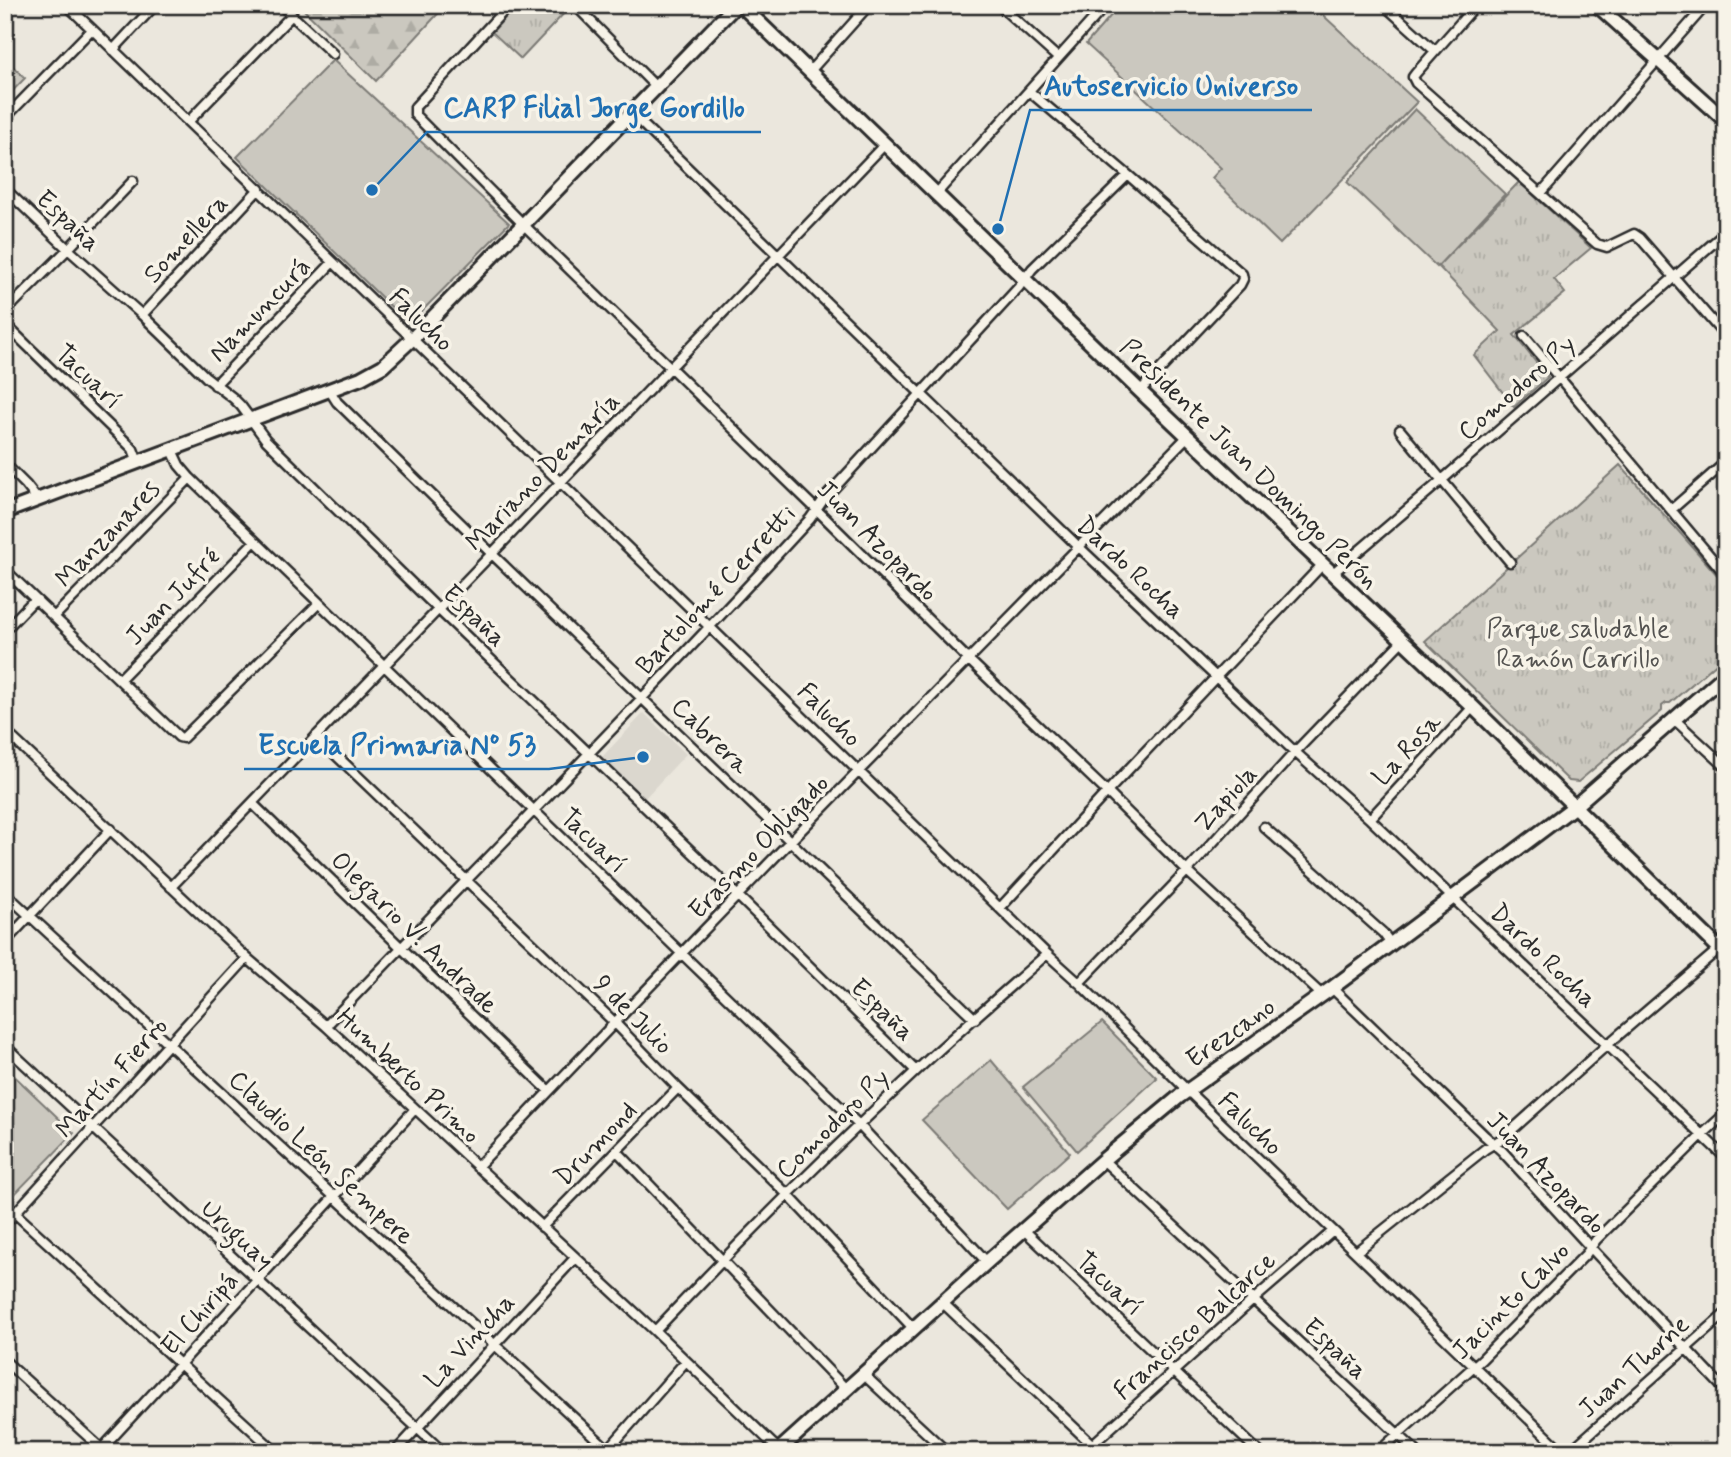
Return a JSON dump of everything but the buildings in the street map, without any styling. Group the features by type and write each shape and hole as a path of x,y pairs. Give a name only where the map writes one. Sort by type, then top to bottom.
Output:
{"street":[{"name":"Falucho","path":"67,5 1563,1452"},
{"path":"113,50 155,5"},
{"path":"281,5 333,54"},
{"name":"Juan Azopardo","path":"509,5 415,107 415,116 1187,871 1327,992 1502,1151 1726,1391"},
{"path":"575,5 656,87"},
{"path":"5,512 330,391 383,366 739,5"},
{"name":"Presidente Juan Domingo Perón","path":"739,5 1724,949"},
{"path":"810,71 869,5"},
{"path":"999,5 1058,58"},
{"path":"937,193 1106,5"},
{"path":"1384,5 1435,51"},
{"path":"1476,5 1413,77 1416,83 1601,246 1614,245 1634,234 1640,238 1726,337"},
{"path":"1597,5 1726,121"},
{"path":"1541,193 1706,5"},
{"path":"189,121 292,15"},
{"path":"5,118 92,29"},
{"path":"1030,92 1242,274 1240,285 1140,391"},
{"name":"Dardo Rocha","path":"631,113 1079,547 1726,1158"},
{"name":"Mariano Demaría","path":"171,887 885,144"},
{"name":"Bartolomé Cerretti","path":"326,1026 711,626 1032,269 1128,175"},
{"path":"5,312 133,180"},
{"name":"España","path":"5,189 215,385 233,398 265,440 916,1071"},
{"name":"Somellera","path":"142,315 259,189"},
{"name":"Comodoro Py","path":"1000,908 1216,677 1328,568 1442,480 1726,232"},
{"name":"Namuncurá","path":"215,385 333,262"},
{"name":"Tacuarí","path":"5,324 133,449 138,462"},
{"path":"1524,336 1726,575"},
{"name":"Cabrera","path":"330,391 337,402 492,554 975,1019"},
{"path":"1400,430 1510,562"},
{"name":"Erasmo Obligado","path":"477,1167 791,840 1188,436"},
{"name":"Tacuarí","path":"172,450 179,465 190,478 860,1126 987,1262"},
{"path":"1671,510 1726,462"},
{"path":"5,464 37,499"},
{"name":"Manzanares","path":"54,617 190,478"},
{"name":"Juan Jufré","path":"120,679 255,541"},
{"path":"5,570 179,737 186,737 319,603"},
{"name":"Manzanares","path":"5,630 35,599"},
{"name":"Zapiola","path":"1079,983 1402,641"},
{"name":"Erezcano","path":"779,1451 987,1262 1187,1090 1327,992 1575,806 1726,674"},
{"name":"La Rosa","path":"1370,819 1473,707"},
{"path":"1675,720 1726,767"},
{"name":"Humberto Primo","path":"5,731 247,958 326,1026 655,1331 779,1451"},
{"name":"9 de Julio","path":"316,736 615,1023 788,1195 914,1328"},
{"name":"Olegario V. Andrade","path":"252,803 549,1091"},
{"path":"1264,827 1383,933 1391,944"},
{"path":"5,942 111,829"},
{"name":"Claudio León Sempere","path":"5,892 609,1451"},
{"path":"1356,1252 1493,1143 1503,1138 1607,1045 1724,949"},
{"name":"Comodoro Py","path":"655,1331 721,1260 916,1071 1047,954"},
{"name":"Martín Fierro","path":"5,1224 247,958"},
{"name":"Uruguay","path":"5,1046 443,1452"},
{"name":"Drumond","path":"542,1227 678,1088"},
{"name":"El Chiripá","path":"102,1451 415,1109"},
{"name":"Jacinto Calvo","path":"1378,1452 1475,1366 1597,1240 1726,1113"},
{"path":"617,1151 846,1389"},
{"name":"España","path":"1103,1160 1417,1452"},
{"path":"5,1203 276,1452"},
{"name":"Tacuarí","path":"1024,1230 1259,1452"},
{"name":"Francisco Balcarce","path":"1084,1452 1333,1231"},
{"name":"La Vincha","path":"395,1452 575,1258"},
{"path":"943,1303 1100,1452"},
{"name":"Juan Thorne","path":"1569,1452 1726,1313"},
{"path":"5,1361 102,1451"},
{"path":"609,1451 686,1362"},
{"path":"863,1374 947,1452"}],"shaded area":[{"path":"644,713 686,754 643,800 600,759"}],"green space":[{"path":"299,5 446,5 376,81"},
{"path":"517,5 566,5 569,8 521,59 492,32"},
{"path":"1120,5 1312,5 1417,102 1280,244 1212,178 1221,168 1086,44"},
{"path":"5,59 25,78 5,99"},
{"path":"333,60 509,223 409,324 237,157"},
{"path":"1415,109 1505,194 1437,267 1347,182"},
{"path":"1519,182 1591,248 1554,279 1565,293 1514,335 1548,377 1514,407 1474,355 1500,331 1438,266"},
{"name":"Parque saludable Ramón Carrillo","path":"1620,465 1726,585 1726,655 1670,703 1662,706 1662,711 1578,782 1569,781 1425,641"},
{"path":"1102,1022 1157,1078 1077,1151 1023,1087"},
{"path":"991,1060 1070,1153 1007,1209 922,1120"},
{"path":"5,1067 74,1133 11,1198 5,1193"}],"place":[{"name":"CARP Filial Jorge Gordillo","path":"372,190"},
{"name":"Autoservicio Universo","path":"998,229"},
{"name":"Escuela Primaria Nº 53","path":"643,757"}]}
